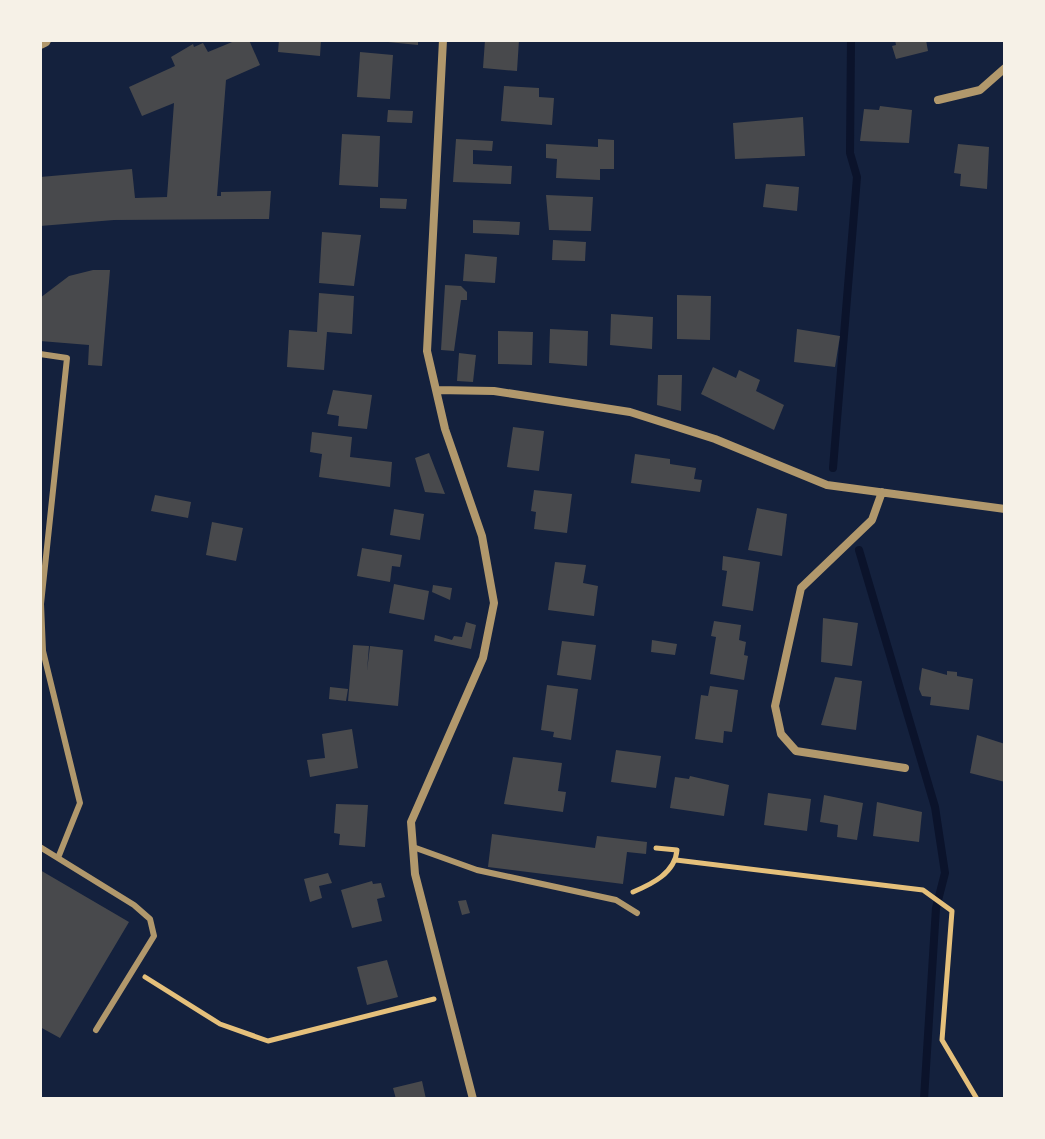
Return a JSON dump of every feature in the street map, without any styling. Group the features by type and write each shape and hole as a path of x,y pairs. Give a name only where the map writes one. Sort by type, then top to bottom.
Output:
{"street":[{"path":"443,40 427,351 445,429 482,536 494,603 483,658 411,822 415,874 473,1099"},
{"path":"938,100 980,90 1005,68"},
{"path":"436,390 494,391 630,412 715,439 827,485 1005,509"},
{"path":"882,492 872,520 801,588 775,706 781,734 796,751 905,768"}],"lane":[{"path":"40,354 67,358 41,604 43,651 80,803 58,858"},
{"path":"40,847 134,905 150,919 154,936 96,1030"},
{"path":"413,847 477,870 616,900 637,913"}],"path":[{"path":"616,900 650,885 676,860 677,850 656,848"},
{"path":"676,860 923,890 948,905 952,911 942,1040 977,1099"},
{"path":"135,970 220,1024 268,1041 446,996"}],"building":[{"path":"237,40 249,40 260,65 226,80 217,196 221,196 221,192 271,191 269,219 114,220 40,226 40,177 132,169 135,198 167,197 174,103 142,116 129,87 175,66 171,57 193,44 194,47 203,43 208,52"},
{"path":"279,40 321,40 320,56 278,52"},
{"path":"368,40 418,40 418,45"},
{"path":"485,40 519,40 517,71 483,68"},
{"path":"895,40 926,40 928,51 896,59 892,46 896,45"},
{"path":"360,52 393,55 390,99 357,97"},
{"path":"504,86 539,88 539,97 554,98 552,125 501,121"},
{"path":"880,106 912,110 909,143 860,141 864,109 879,110"},
{"path":"388,110 413,111 412,123 387,122"},
{"path":"803,117 805,156 735,159 733,123"},
{"path":"342,134 380,136 378,187 339,185"},
{"path":"456,139 493,141 492,151 473,150 473,164 512,166 511,184 453,182"},
{"path":"598,139 614,140 614,169 600,169 600,180 556,178 557,159 546,158 546,144 598,147"},
{"path":"958,144 989,147 987,189 960,186 961,174 954,173"},
{"path":"766,184 799,187 797,211 763,207"},
{"path":"546,195 593,197 591,231 549,230"},
{"path":"380,198 407,199 406,209 380,208"},
{"path":"473,220 520,222 519,235 473,233"},
{"path":"322,232 361,235 354,286 319,283"},
{"path":"553,240 586,242 585,261 552,260"},
{"path":"465,254 497,257 495,283 463,281"},
{"path":"93,270 110,270 102,366 88,365 89,345 40,341 40,298 69,276"},
{"path":"445,285 461,286 467,292 467,300 461,300 454,351 441,350"},
{"path":"319,293 354,296 352,334 327,332 324,370 287,367 289,330 317,332"},
{"path":"677,295 711,296 710,340 677,339"},
{"path":"611,314 653,317 652,349 610,345"},
{"path":"550,329 588,331 587,366 549,363"},
{"path":"797,329 840,336 835,367 794,362"},
{"path":"498,331 533,332 532,365 498,364"},
{"path":"459,353 476,355 473,382 457,381"},
{"path":"713,367 736,378 739,370 760,380 756,391 784,405 774,430 701,394"},
{"path":"658,375 682,375 681,411 657,405"},
{"path":"333,390 372,395 367,429 338,426 339,416 327,414"},
{"path":"513,427 544,431 539,471 507,467"},
{"path":"312,432 352,437 350,457 392,462 390,487 319,477 322,454 310,452"},
{"path":"429,453 445,494 425,492 415,458"},
{"path":"635,454 670,459 670,464 696,468 694,479 702,480 700,492 631,483"},
{"path":"534,490 572,494 567,533 534,529 536,512 531,511"},
{"path":"155,495 191,502 188,518 151,511"},
{"path":"757,508 787,514 782,556 748,550"},
{"path":"394,509 424,514 420,540 390,535"},
{"path":"212,522 243,528 236,561 206,555"},
{"path":"362,548 402,555 400,567 392,566 390,582 357,576"},
{"path":"723,556 760,562 753,611 722,606 727,571 722,570"},
{"path":"555,562 586,565 583,583 598,586 594,616 548,610"},
{"path":"394,584 429,591 424,620 389,613"},
{"path":"433,585 452,588 450,600 432,592"},
{"path":"823,618 858,623 852,666 821,662"},
{"path":"714,621 741,625 739,640 746,642 744,655 748,656 744,680 710,674 716,637 711,636"},
{"path":"466,622 476,625 471,649 434,641 435,635 452,640 454,636 462,637"},
{"path":"652,640 677,644 675,655 651,652"},
{"path":"562,641 596,645 591,680 557,675"},
{"path":"353,645 369,646 367,671 370,646 403,650 398,706 348,701"},
{"path":"922,668 947,675 947,671 957,672 957,676 973,679 969,710 930,705 931,697 922,696 919,689"},
{"path":"835,677 862,681 856,730 821,725"},
{"path":"547,685 578,689 571,740 553,737 554,732 541,730"},
{"path":"710,686 738,690 732,732 724,731 723,743 695,739 701,695 708,696"},
{"path":"330,687 348,689 346,701 329,699"},
{"path":"352,729 358,768 310,777 307,760 325,758 322,734"},
{"path":"977,735 1005,744 1005,782 970,773"},
{"path":"616,750 661,756 656,788 611,782"},
{"path":"513,757 562,763 558,791 566,792 563,812 504,804"},
{"path":"690,776 729,785 724,816 670,808 675,777 689,779"},
{"path":"768,793 811,799 807,831 764,825"},
{"path":"824,795 863,803 857,840 837,837 838,825 820,822"},
{"path":"877,802 922,812 919,842 873,836"},
{"path":"336,804 368,805 365,847 339,845 340,834 334,833"},
{"path":"492,834 595,848 597,836 647,842 646,854 627,852 623,884 488,867"},
{"path":"40,870 129,922 60,1038 40,1027"},
{"path":"328,873 332,883 319,886 322,898 310,902 304,879"},
{"path":"372,881 373,884 381,883 385,897 377,899 382,921 352,928 341,890"},
{"path":"466,900 470,913 462,915 458,901"},
{"path":"387,960 398,997 367,1005 357,967"},
{"path":"422,1081 426,1099 396,1099 393,1088"}],"waterway":[{"path":"833,468 857,177 850,153 851,40"},
{"path":"859,550 935,807 945,873 936,908 924,1099"}]}
